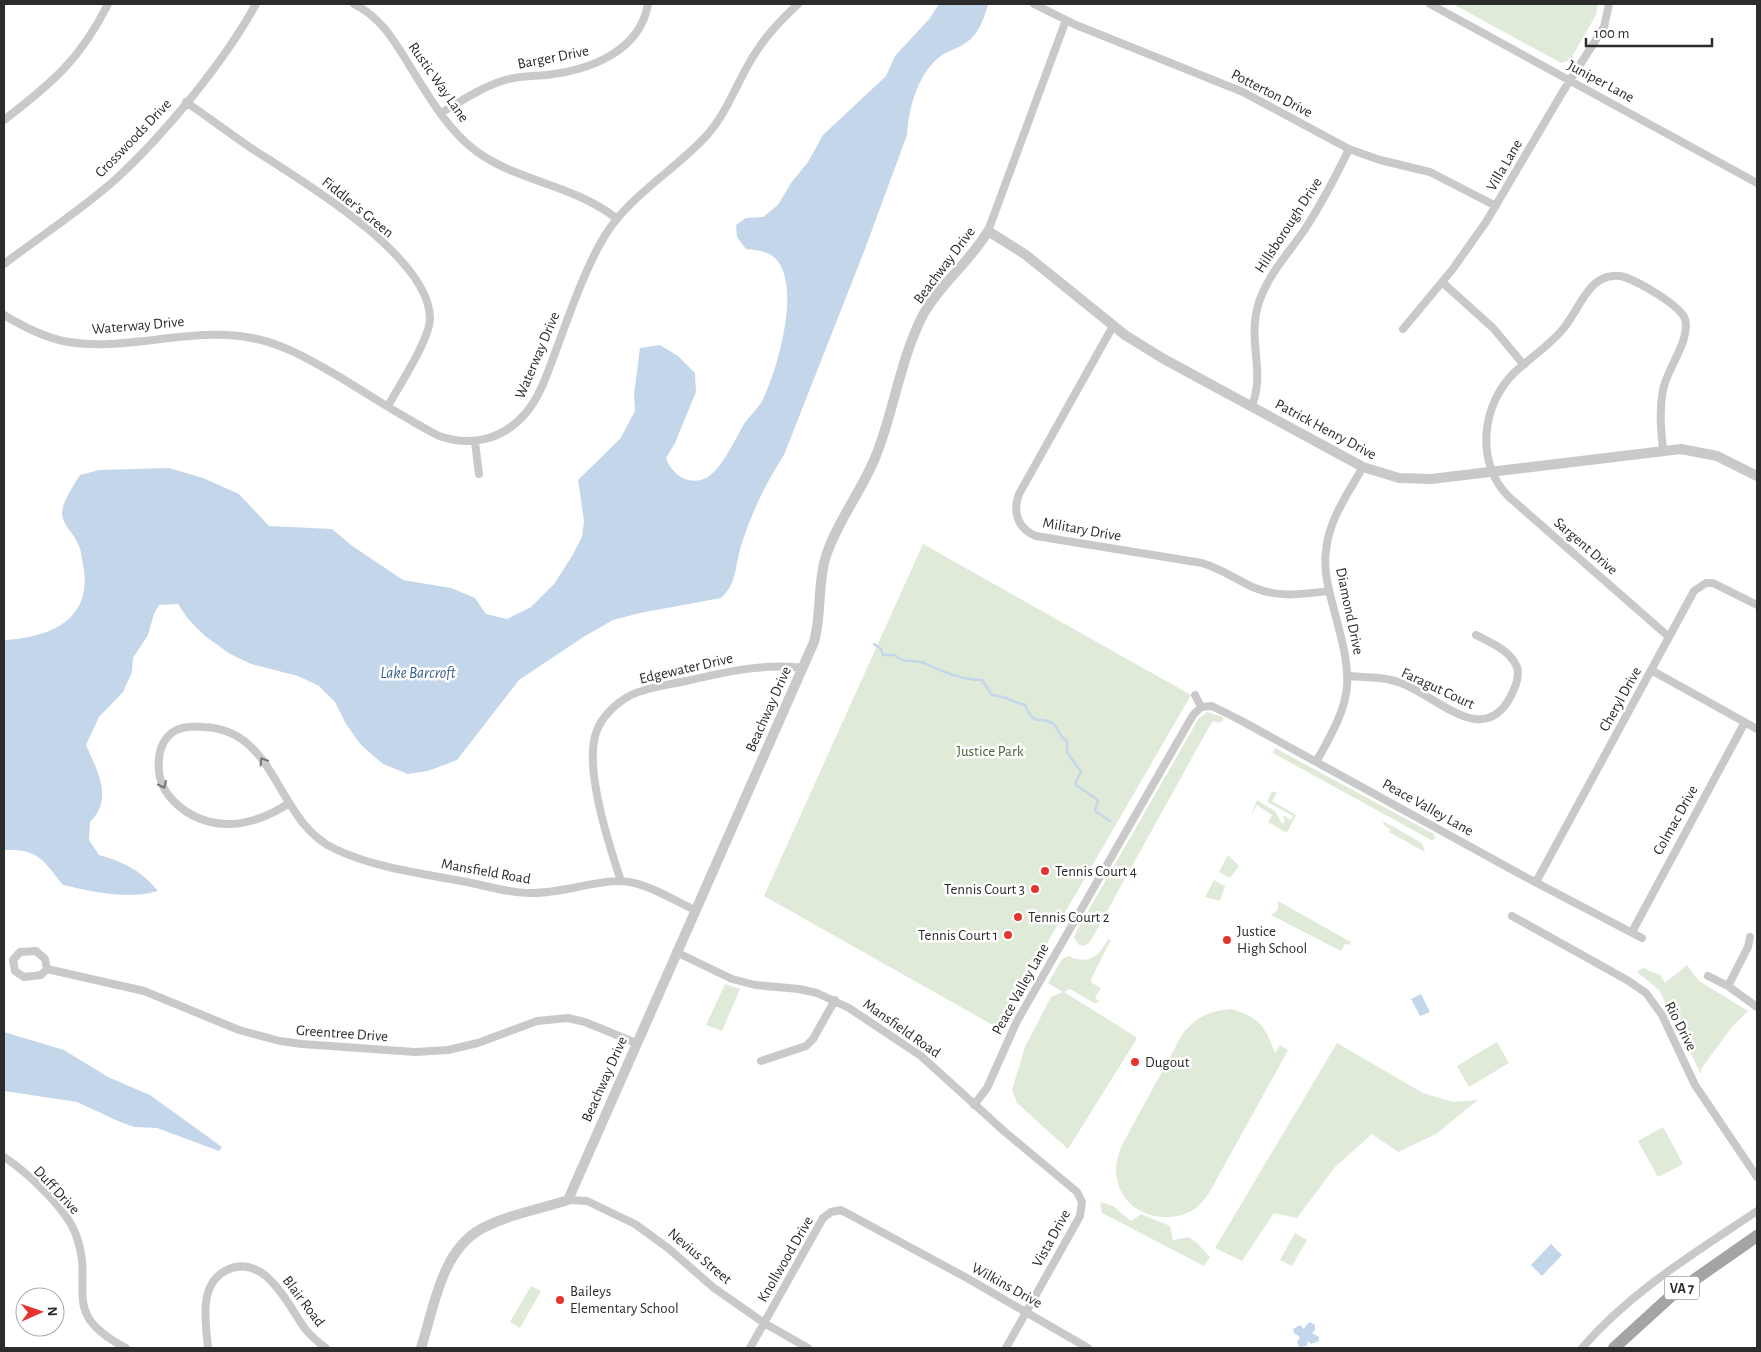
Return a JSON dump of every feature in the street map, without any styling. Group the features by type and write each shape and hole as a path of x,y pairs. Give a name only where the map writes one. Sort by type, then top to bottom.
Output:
{"main road":[{"name":"VA 7","path":"1614,1348 1671,1296 1757,1236"}],"street":[{"path":"4,120 40,93 67,68 108,4"},
{"name":"Crosswoods Drive","path":"4,264 116,178 149,145 186,102 256,4"},
{"name":"Rustic Way Lane","path":"354,4 375,17 390,33 441,113 476,151 508,168 590,200 616,218"},
{"name":"Barger Drive","path":"441,113 501,81 569,71 606,59 628,42 638,30 648,4"},
{"name":"Waterway Drive","path":"4,315 22,326 44,335 77,343 115,343 212,334 265,341 300,354 439,436 450,440 475,442 502,433 525,415 533,404 591,260 616,218 708,133 721,116 757,49 769,32 798,4"},
{"name":"Potterton Drive","path":"1034,4 1066,20 1242,92 1349,149 1380,160 1430,172 1496,206"},
{"name":"Juniper Lane","path":"1430,4 1757,183"},
{"name":"Villa Lane","path":"1403,329 1462,258 1496,206 1604,27 1609,4"},
{"name":"Beachway Drive","path":"568,1200 803,668 817,631 820,585 826,556 875,459 914,336 924,314 976,250 988,231 1066,20"},
{"name":"Fiddler's Green","path":"186,102 354,218 389,249 411,274 427,303 429,326 420,348 388,406"},
{"name":"Hillsborough Drive","path":"1251,407 1258,386 1253,342 1258,304 1273,272 1318,209 1349,149"},
{"name":"Patrick Henry Drive","path":"988,231 1026,256 1113,326 1162,358 1376,473 1411,479 1491,472 1681,449 1710,454 1757,476"},
{"path":"1491,472 1487,436 1492,407 1507,382 1562,331 1589,289 1607,276 1621,276 1672,304 1683,315 1686,328 1682,344 1674,358 1663,388 1660,417 1663,450"},
{"path":"1442,282 1493,328 1524,365"},
{"name":"Military Drive","path":"1113,326 1019,494 1016,510 1024,529 1036,536 1202,563 1222,570 1257,589 1270,592 1299,595 1329,591"},
{"path":"475,442 479,474"},
{"name":"Diamond Drive","path":"1316,762 1340,720 1344,707 1348,676 1345,650 1329,591 1325,568 1328,535 1334,518 1362,467"},
{"name":"Sargent Drive","path":"1491,472 1509,498 1669,637"},
{"name":"Cheryl Drive","path":"1536,882 1694,591 1706,583 1718,584 1757,605"},
{"name":"Faragut Court","path":"1348,676 1400,683 1469,718 1489,720 1501,712 1507,703 1515,688 1518,671 1510,655 1476,635"},
{"name":"Edgewater Drive","path":"621,881 610,847 593,764 595,735 605,716 631,696 662,686 759,666 803,668"},
{"path":"1651,670 1757,729"},
{"path":"1195,695 1201,707"},
{"name":"Peace Valley Lane","path":"974,1105 986,1088 1017,1021 1193,715 1201,707 1212,706 1642,938"},
{"name":"Colmac Drive","path":"1632,932 1745,722"},
{"name":"Mansfield Road","path":"289,803 277,812 242,822 227,824 207,822 188,813 172,800 162,785 158,768 159,754 171,733 180,728 212,727 233,732 247,740 258,753 300,820 317,837 332,848 364,860 527,893 573,889 621,881 639,884 695,910"},
{"name":"Rio Drive","path":"1512,916 1627,980 1646,993 1662,1015 1695,1085 1757,1177"},
{"path":"1728,986 1748,947 1750,937"},
{"path":"23,951 36,951 44,959 47,969 41,976 24,978 15,971 14,960 23,951"},
{"name":"Mansfield Road","path":"676,952 706,968 746,984 799,989 835,1000 921,1056 974,1105 1077,1192"},
{"name":"Greentree Drive","path":"47,969 144,991 238,1030 280,1041 302,1044 415,1052 448,1050 478,1043 537,1021 568,1018 585,1022 636,1043"},
{"path":"1708,976 1728,986 1757,1007"},
{"path":"761,1061 806,1046 813,1039 835,1000"},
{"name":"Duff Drive","path":"4,1157 14,1164 48,1197 72,1226 79,1243 81,1293 87,1314 101,1334 126,1348"},
{"name":"Vista Drive","path":"1006,1348 1080,1216 1082,1202 1077,1192"},
{"path":"421,1348 448,1266 462,1244 476,1232 495,1223 568,1200"},
{"name":"Nevius Street","path":"568,1200 587,1202 635,1224 657,1238 714,1288 764,1323 808,1348"},
{"name":"Knollwood Drive","path":"750,1348 823,1218 831,1212 846,1211 911,1247"},
{"path":"1582,1348 1635,1296 1666,1272 1757,1211"},
{"name":"Wilkins Drive","path":"911,1247 1088,1348"},
{"name":"Blair Road","path":"208,1348 205,1313 208,1291 212,1283 223,1272 236,1267 246,1267 262,1273 271,1280 307,1331 326,1348"}],"green space":[{"path":"1453,4 1598,4 1596,15 1570,60 1561,63"},
{"name":"Justice Park","path":"923,544 1191,695 998,1028 764,896"},
{"path":"1207,712 1223,717 1223,721 1218,723 1213,721 1209,727 1090,942 1084,946 1079,945 1074,938 1076,932 1199,718"},
{"path":"1275,748 1434,834 1435,839 1431,840 1273,753"},
{"path":"1272,791 1277,793 1272,801 1296,815 1287,833 1268,822 1272,815 1257,805 1251,816 1257,800 1275,811 1282,824 1285,821 1282,815 1291,820 1293,816 1267,802"},
{"path":"1383,821 1422,843 1425,852 1389,832 1390,829 1384,825"},
{"path":"1228,855 1239,866 1230,878 1219,872"},
{"path":"1214,880 1225,886 1220,901 1205,897"},
{"path":"1278,901 1351,942 1349,945 1345,944 1341,951 1271,915 1278,910"},
{"path":"1108,939 1111,940 1091,979 1092,983 1101,988 1095,998 1100,1002 1094,1003 1070,989 1064,992 1136,1037 1136,1040 1068,1149 1017,1103 1012,1090 1025,1047 1051,997 1063,992 1048,983 1062,959 1069,956 1082,960 1092,958 1101,951"},
{"path":"1687,965 1699,981 1748,1011 1731,1028 1701,1069 1701,1074 1659,990 1637,972 1643,968 1660,975 1665,983"},
{"path":"725,984 740,989 722,1031 706,1025"},
{"path":"1231,1009 1248,1015 1260,1024 1268,1036 1275,1053 1280,1045 1288,1050 1208,1195 1196,1208 1180,1215 1168,1217 1146,1213 1136,1208 1121,1191 1117,1179 1116,1166 1122,1145 1183,1033 1204,1015"},
{"path":"1497,1042 1509,1063 1469,1087 1457,1066"},
{"path":"1337,1043 1423,1093 1453,1102 1478,1100 1436,1134 1398,1152 1372,1134 1335,1167 1297,1218 1274,1213 1242,1261 1215,1248"},
{"path":"1663,1127 1683,1164 1658,1177 1638,1141"},
{"path":"1100,1202 1113,1206 1131,1221 1141,1214 1170,1226 1173,1240 1188,1237 1196,1242 1210,1257 1204,1266 1102,1213"},
{"path":"1295,1233 1307,1240 1292,1266 1280,1260"},
{"path":"531,1286 541,1291 520,1328 510,1322"}],"water":[{"name":"Lake Barcroft","path":"939,4 988,4 981,24 975,34 959,47 938,58 919,83 912,103 907,135 865,249 784,455 765,487 749,522 733,580 721,598 613,620 585,636 519,680 457,760 428,771 408,774 383,764 361,745 346,724 335,702 319,686 298,676 251,664 230,654 205,636 188,619 178,604 159,605 154,614 148,635 133,658 132,672 123,692 99,717 86,745 95,764 102,794 101,804 90,822 89,840 99,855 132,868 146,878 158,891 147,894 123,895 63,885 39,857 25,851 4,850 4,640 36,636 50,631 63,624 80,603 84,588 84,570 81,553 76,540 64,522 62,513 66,499 80,475 99,470 169,468 203,478 239,494 269,526 332,529 351,545 403,580 451,588 475,598 486,614 507,619 531,607 554,584 582,537 584,521 578,480 620,439 635,411 634,394 640,348 660,345 678,356 695,373 696,392 675,443 666,458 672,469 680,477 697,480 704,479 710,475 722,462 744,424 760,404 770,384 781,347 787,306 787,287 783,270 775,258 765,252 746,249 737,237 736,225 746,218 763,217 778,205 791,183 808,162 823,135 886,76 895,56 930,18"},
{"path":"1421,994 1430,1012 1420,1016 1411,999"},
{"path":"4,1032 64,1050 108,1077 150,1095 222,1147 219,1151 157,1128 134,1127 77,1102 4,1091"},
{"path":"1551,1244 1562,1255 1542,1276 1531,1265"},
{"path":"1310,1322 1315,1325 1315,1330 1312,1333 1319,1337 1319,1341 1311,1344 1308,1341 1307,1346 1299,1347 1297,1342 1300,1337 1294,1333 1293,1329 1300,1325 1304,1329"}],"waterway":[{"path":"874,644 881,649 883,655 895,655 898,658 924,663 959,677 982,680 992,695 1025,705 1032,717 1052,723 1067,741 1067,752 1081,772 1076,785 1098,800 1095,811 1110,821"}],"place":[{"name":"Tennis Court 4","path":"1045,871"},
{"name":"Tennis Court 3","path":"1035,889"},
{"name":"Tennis Court 2","path":"1018,917"},
{"name":"Tennis Court 1","path":"1008,935"},
{"name":"Justice High School","path":"1227,940"},
{"name":"Dugout","path":"1135,1062"},
{"name":"Baileys Elementary School","path":"560,1300"}]}
